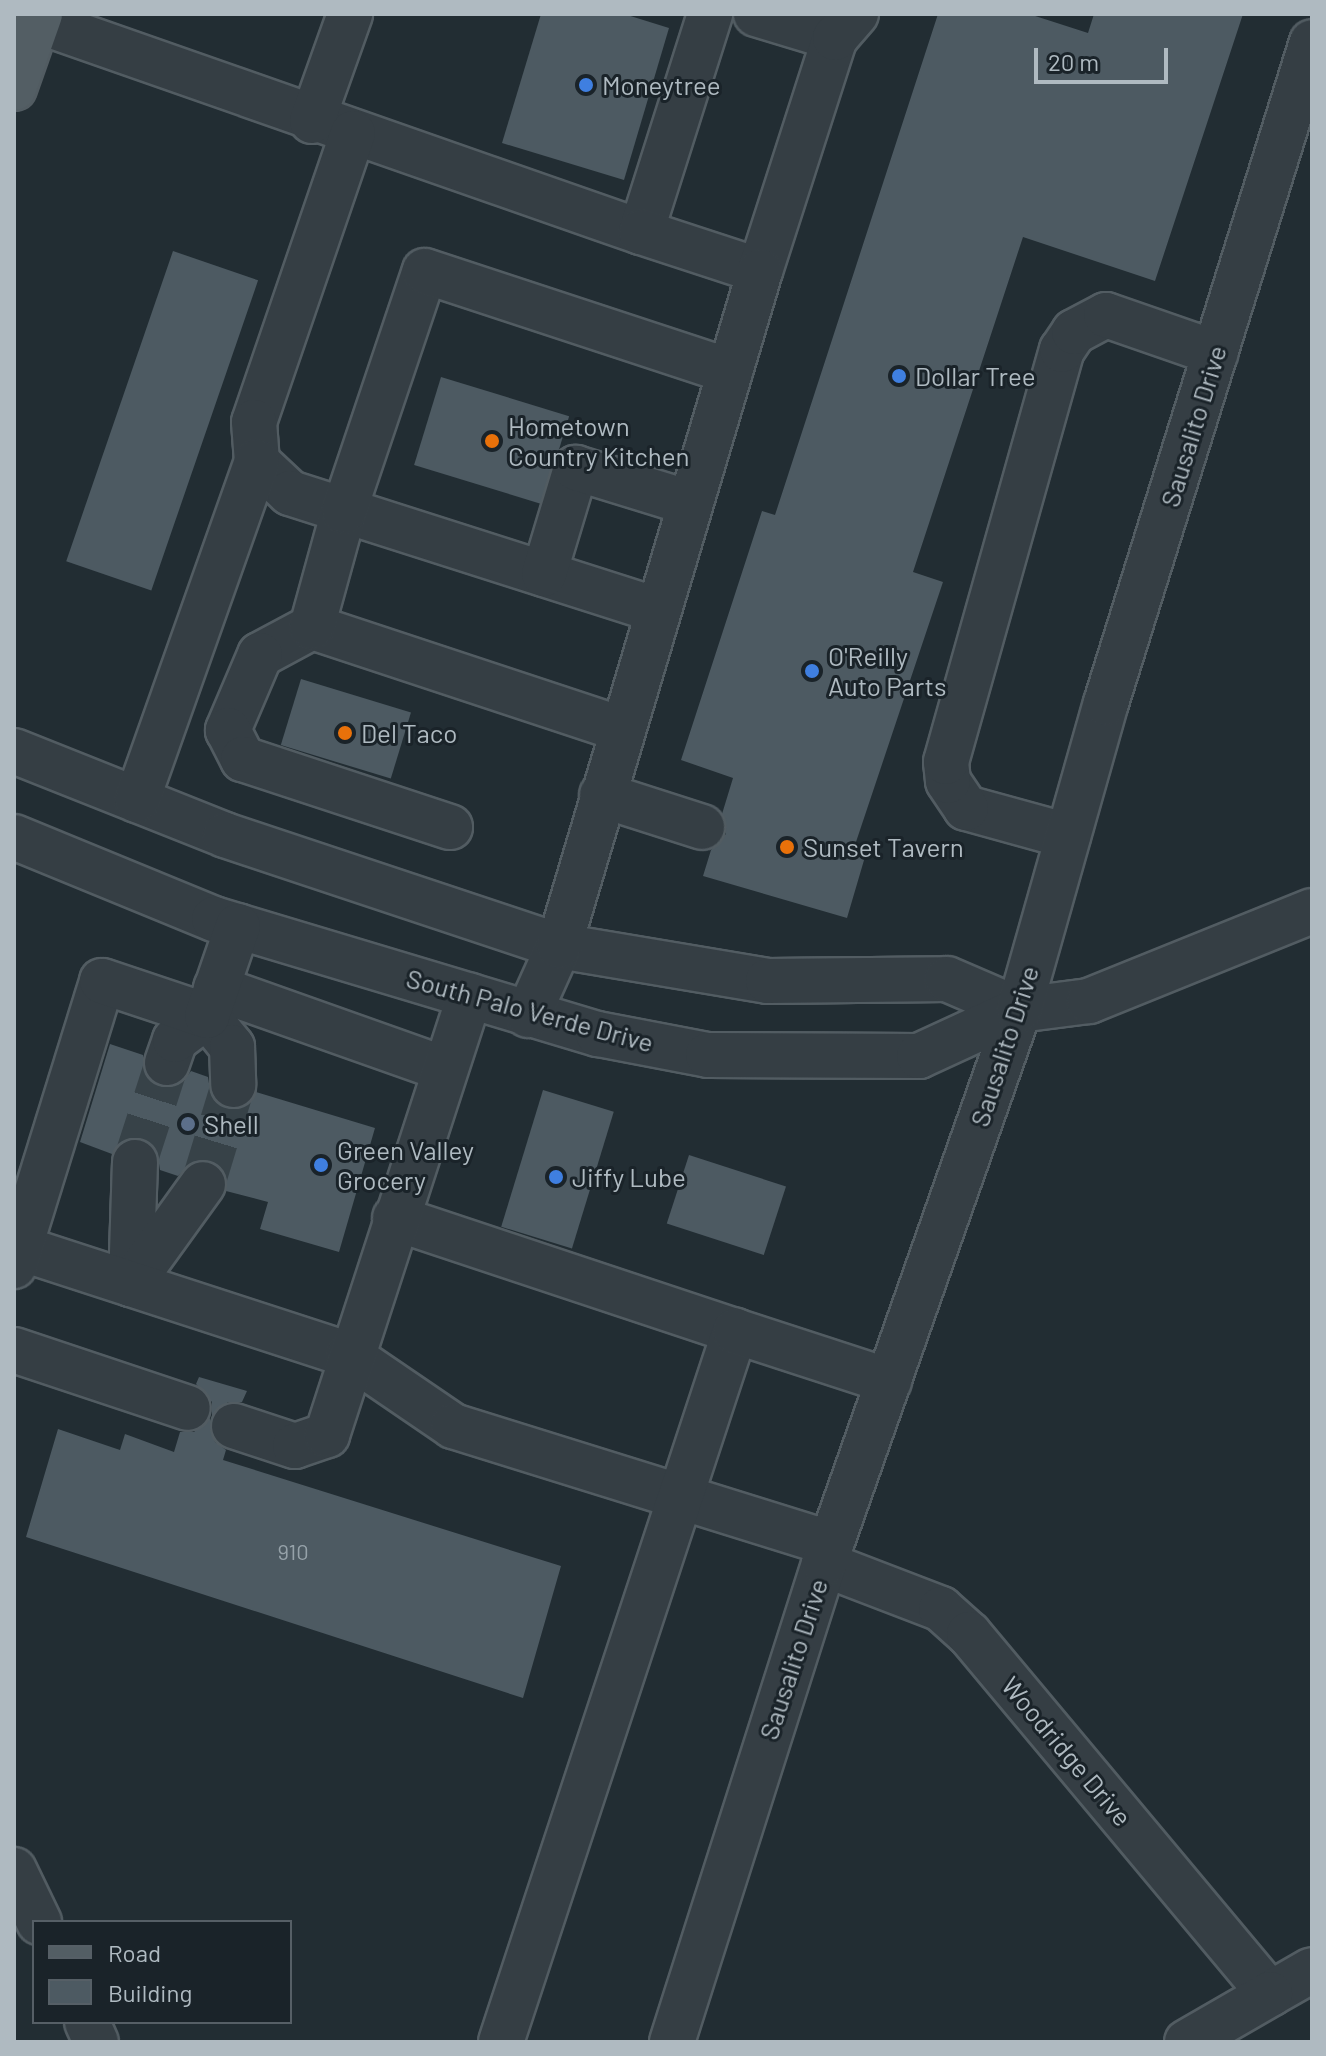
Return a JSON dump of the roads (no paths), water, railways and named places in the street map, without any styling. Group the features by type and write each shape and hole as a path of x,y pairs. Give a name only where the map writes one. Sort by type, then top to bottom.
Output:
{"main road":[{"path":"14,88 39,18"}],"street":[{"path":"641,232 710,14"},
{"path":"312,121 346,15"},
{"path":"528,1015 559,946 621,729 760,271 845,26 761,15"},
{"path":"39,18 312,121 760,271"},
{"name":"Sausalito Drive","path":"672,2042 827,1554 1019,1010 1068,836 1312,42"},
{"path":"137,800 257,462 254,422 353,133"},
{"path":"450,827 243,759 228,730 260,655 312,627 344,511 425,271 730,371"},
{"path":"1068,836 966,808 948,781 946,762 1062,350 1074,332 1106,315 1216,353"},
{"path":"257,462 290,493 657,610"},
{"path":"544,574 576,468 690,503"},
{"path":"312,627 621,729"},
{"path":"14,751 137,800 559,946 768,981 947,979 1019,1010 1089,1001 1312,911"},
{"path":"602,795 702,827"},
{"name":"South Palo Verde Drive","path":"14,837 238,926 528,1015 708,1055 919,1056 1019,1010"},
{"path":"167,1063 175,1040 211,1002 238,926"},
{"path":"16,1253 102,981 211,1002 445,1069"},
{"path":"234,1426 295,1446 327,1435 349,1355 470,996"},
{"path":"211,1002 232,1047 233,1085"},
{"path":"131,1284 135,1162"},
{"path":"131,1284 203,1184"},
{"path":"395,1218 889,1381"},
{"name":"Woodridge Drive","path":"16,1253 131,1284 349,1355 453,1426 678,1498 827,1554 941,1609 969,1634 1270,1994"},
{"path":"501,2042 735,1331"},
{"path":"14,1350 188,1408"},
{"path":"14,1870 38,1920"},
{"path":"1187,2042 1312,1970"}],"tunnel":[{"path":"135,1162 167,1063"},
{"path":"203,1184 233,1085"}],"place":[{"name":"Moneytree","path":"586,85"},
{"name":"Dollar Tree","path":"899,376"},
{"name":"Hometown Country Kitchen","path":"492,441"},
{"name":"O'Reilly Auto Parts","path":"812,671"},
{"name":"Del Taco","path":"345,733"},
{"name":"Sunset Tavern","path":"787,847"},
{"name":"Shell","path":"188,1124"},
{"name":"Green Valley Grocery","path":"321,1165"},
{"name":"Jiffy Lube","path":"556,1177"}]}
